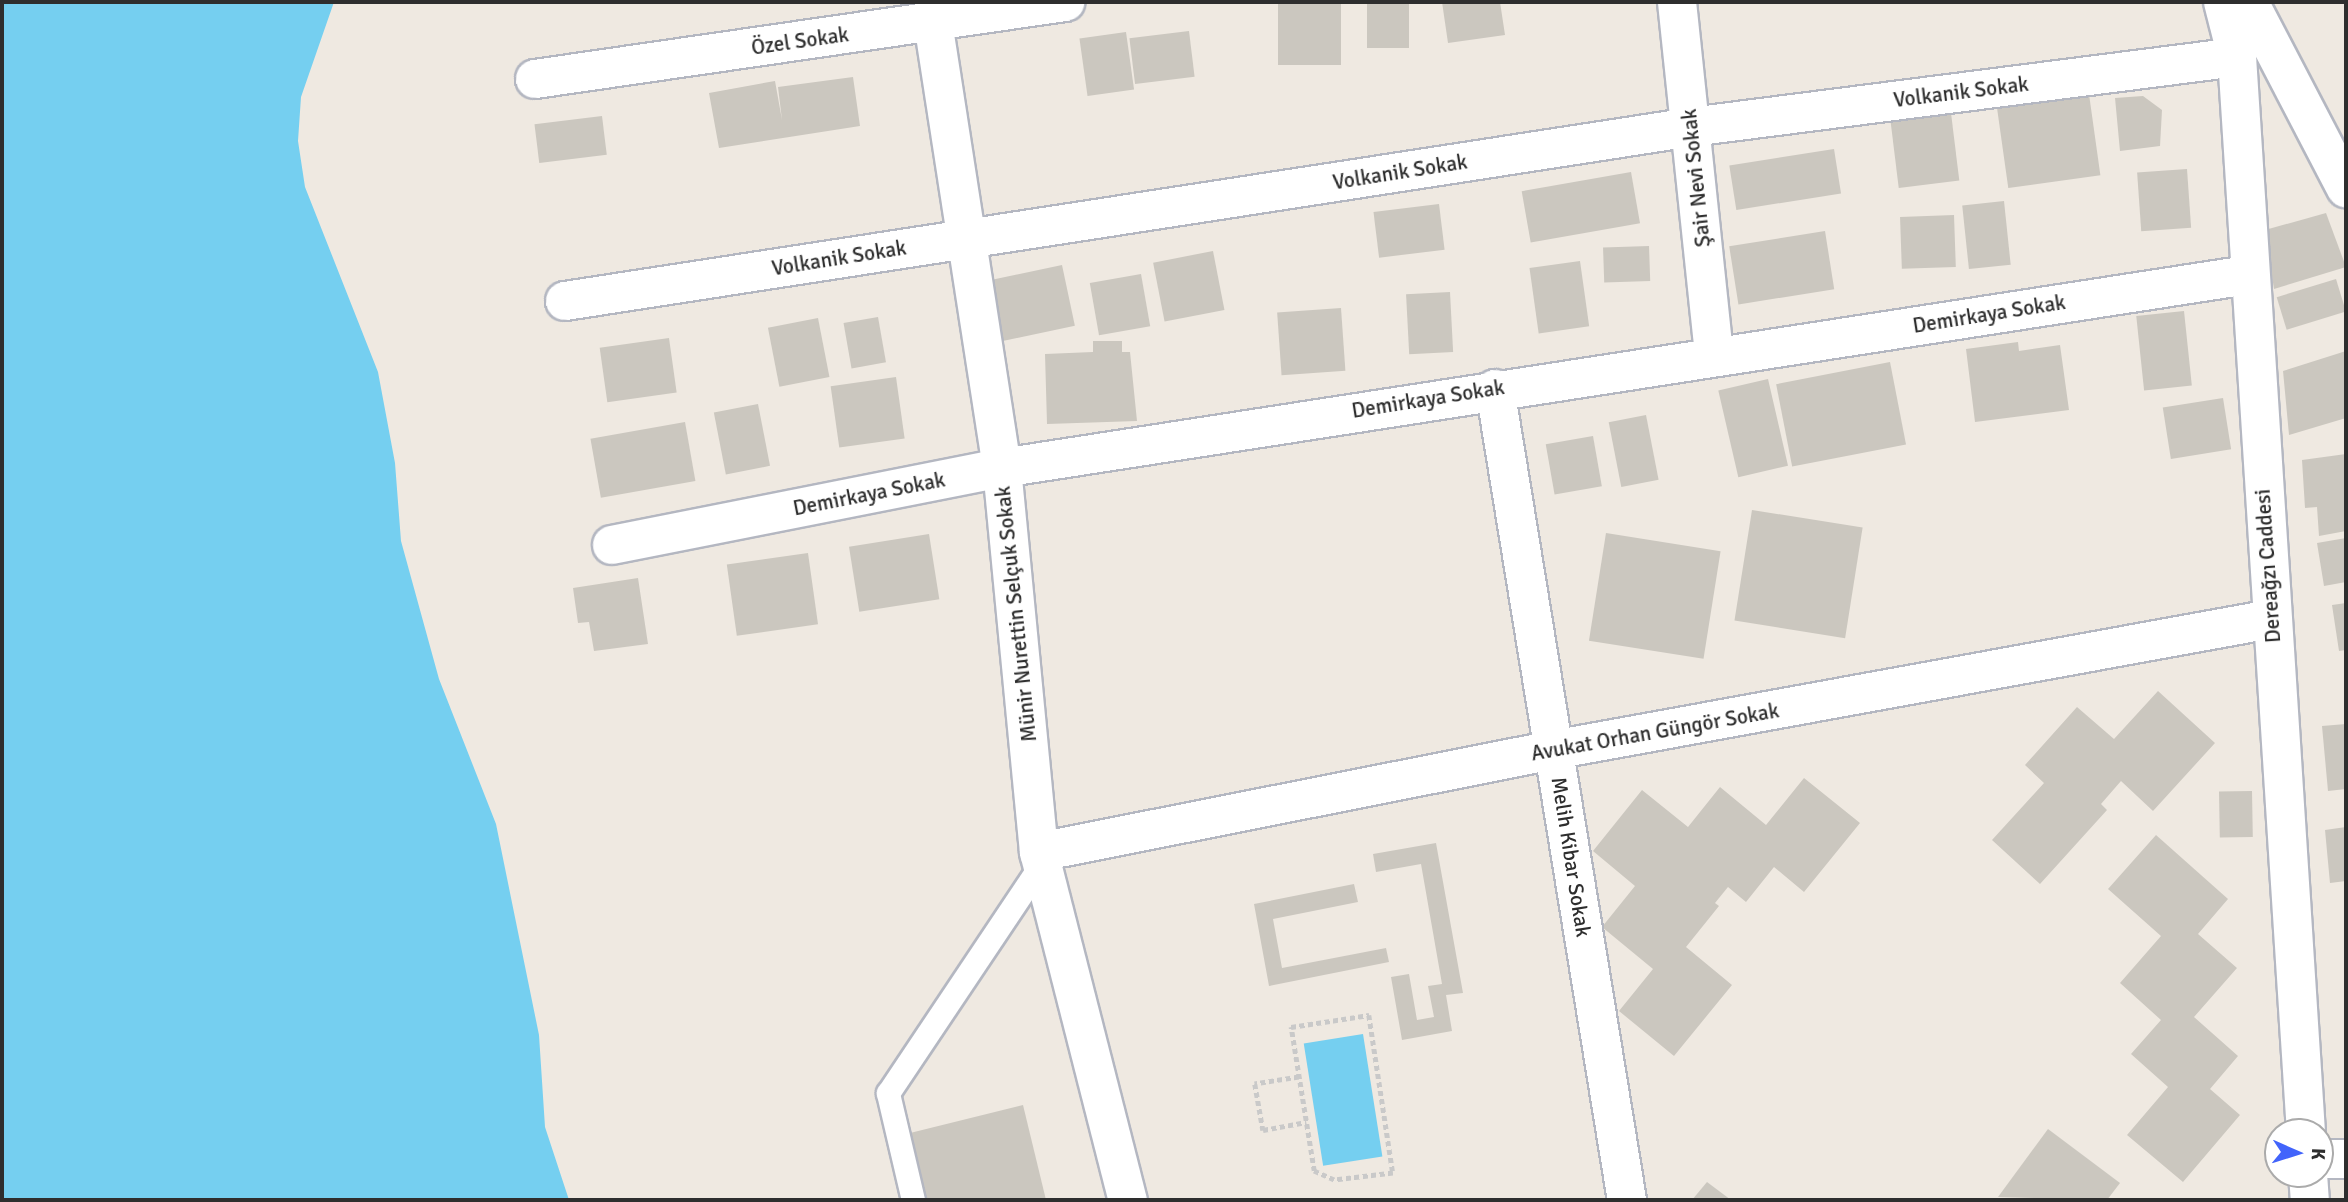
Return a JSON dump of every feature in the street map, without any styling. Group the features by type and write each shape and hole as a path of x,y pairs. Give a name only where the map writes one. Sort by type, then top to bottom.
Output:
{"street":[{"name":"Özel Sokak","path":"535,79 1065,2"},
{"name":"Şair Nevi Sokak","path":"1677,2 1714,355"},
{"name":"Dereağzı Caddesi","path":"2223,2 2237,57 2248,275 2305,1118"},
{"path":"2249,2 2346,188"},
{"name":"Münir Nurettin Selçuk Sokak","path":"933,22 963,239 1002,468 1041,858 1128,1200"},
{"name":"Volkanik Sokak","path":"565,301 1691,127 2237,57"},
{"name":"Demirkaya Sokak","path":"612,545 1002,468 1495,388 2248,275"},
{"name":"Melih Kibar Sokak","path":"1495,388 1626,1200"},
{"name":"Avukat Orhan Güngör Sokak","path":"1041,858 1553,750 2271,618"}],"lane":[{"path":"913,1200 888,1093 1041,858"}],"path":[{"path":"1369,1015 1393,1173 1334,1180 1314,1171 1306,1122 1291,1027 1369,1015"},
{"path":"1299,1077 1255,1084 1263,1130 1306,1122"}],"water":[{"path":"2,2 334,2 301,97 298,141 305,187 378,372 395,463 401,541 439,679 496,824 539,1035 545,1127 569,1200 2,1200"},
{"path":"1363,1034 1382,1156 1323,1166 1304,1043"}],"building":[{"path":"1278,2 1341,2 1341,65 1278,65"},
{"path":"1367,2 1409,2 1409,48 1367,48"},
{"path":"1442,2 1500,2 1505,35 1448,43"},
{"path":"1189,31 1195,77 1135,84 1129,38"},
{"path":"1126,32 1134,89 1088,96 1079,39"},
{"path":"853,77 860,126 719,148 709,93 775,81 782,120 778,87"},
{"path":"2088,87 2100,175 2008,188 1996,100"},
{"path":"2143,96 2162,110 2160,146 2120,151 2115,98"},
{"path":"1951,113 1959,180 1899,188 1890,120"},
{"path":"602,116 607,155 539,163 535,124"},
{"path":"1834,149 1841,193 1736,210 1729,166"},
{"path":"2187,169 2191,228 2141,231 2137,172"},
{"path":"1631,172 1640,223 1531,242 1522,191"},
{"path":"2004,201 2011,265 1969,269 1962,205"},
{"path":"1439,204 1445,250 1379,258 1373,212"},
{"path":"2326,213 2346,267 2274,289 2265,230"},
{"path":"1954,215 1956,267 1902,269 1900,217"},
{"path":"1825,231 1834,289 1738,304 1729,246"},
{"path":"1649,246 1650,281 1604,283 1603,248"},
{"path":"1213,251 1224,310 1165,322 1153,263"},
{"path":"1580,261 1589,326 1539,333 1529,268"},
{"path":"1062,265 1075,326 996,342 983,282"},
{"path":"1141,274 1150,326 1099,335 1090,283"},
{"path":"2336,279 2346,312 2287,330 2277,297"},
{"path":"1450,292 1453,352 1409,354 1406,294"},
{"path":"1341,308 1345,371 1282,375 1277,312"},
{"path":"2184,311 2192,386 2144,391 2136,316"},
{"path":"878,317 886,362 852,368 844,323"},
{"path":"818,318 829,377 779,387 768,328"},
{"path":"669,338 677,392 607,402 600,348"},
{"path":"1093,341 1122,341 1122,352 1130,352 1137,421 1047,424 1045,354 1093,352"},
{"path":"2018,342 2019,351 2060,345 2069,410 1975,422 1966,349"},
{"path":"2346,351 2346,418 2289,435 2283,371"},
{"path":"1890,362 1906,444 1792,467 1776,384"},
{"path":"896,377 905,438 839,448 831,386"},
{"path":"1768,379 1788,466 1738,477 1718,390"},
{"path":"2223,398 2231,449 2171,459 2163,408"},
{"path":"758,404 770,466 726,474 714,413"},
{"path":"1646,415 1659,480 1621,487 1609,422"},
{"path":"685,422 695,481 601,498 590,439"},
{"path":"1593,436 1602,486 1555,495 1546,444"},
{"path":"2346,454 2346,531 2319,536 2317,507 2305,508 2302,460"},
{"path":"1752,510 1863,528 1845,638 1734,621"},
{"path":"1606,533 1721,551 1704,659 1589,641"},
{"path":"929,534 939,599 859,612 849,547"},
{"path":"2346,538 2346,582 2324,586 2317,543"},
{"path":"808,553 818,624 737,636 727,564"},
{"path":"638,578 648,644 594,651 589,622 578,623 573,588"},
{"path":"2346,603 2346,650 2339,651 2332,605"},
{"path":"2158,691 2215,743 2153,811 2121,781 2101,804 2107,810 2040,884 1992,840 2044,783 2025,765 2077,707 2114,739"},
{"path":"2346,724 2346,789 2328,791 2322,726"},
{"path":"1804,778 1860,823 1804,892 1774,867 1746,902 1728,887 1715,903 1719,906 1686,947 1732,985 1674,1056 1619,1011 1653,969 1602,927 1635,886 1593,851 1642,790 1688,827 1720,787 1766,825"},
{"path":"2252,791 2253,837 2220,838 2219,792"},
{"path":"2346,827 2346,881 2330,883 2325,830"},
{"path":"2156,835 2228,899 2198,934 2237,968 2194,1017 2238,1056 2210,1089 2240,1115 2183,1182 2127,1135 2168,1087 2131,1054 2161,1020 2120,983 2161,936 2108,889"},
{"path":"1436,843 1463,993 1446,995 1452,1031 1402,1040 1391,977 1409,974 1417,1020 1434,1017 1428,986 1442,984 1421,864 1376,872 1373,854"},
{"path":"1354,884 1358,902 1273,919 1282,968 1386,948 1389,962 1269,986 1254,904"},
{"path":"1023,1105 1046,1200 918,1200 902,1135"},
{"path":"2048,1129 2120,1183 2107,1200 1998,1197"},
{"path":"1707,1182 1731,1200 1692,1200"}]}
